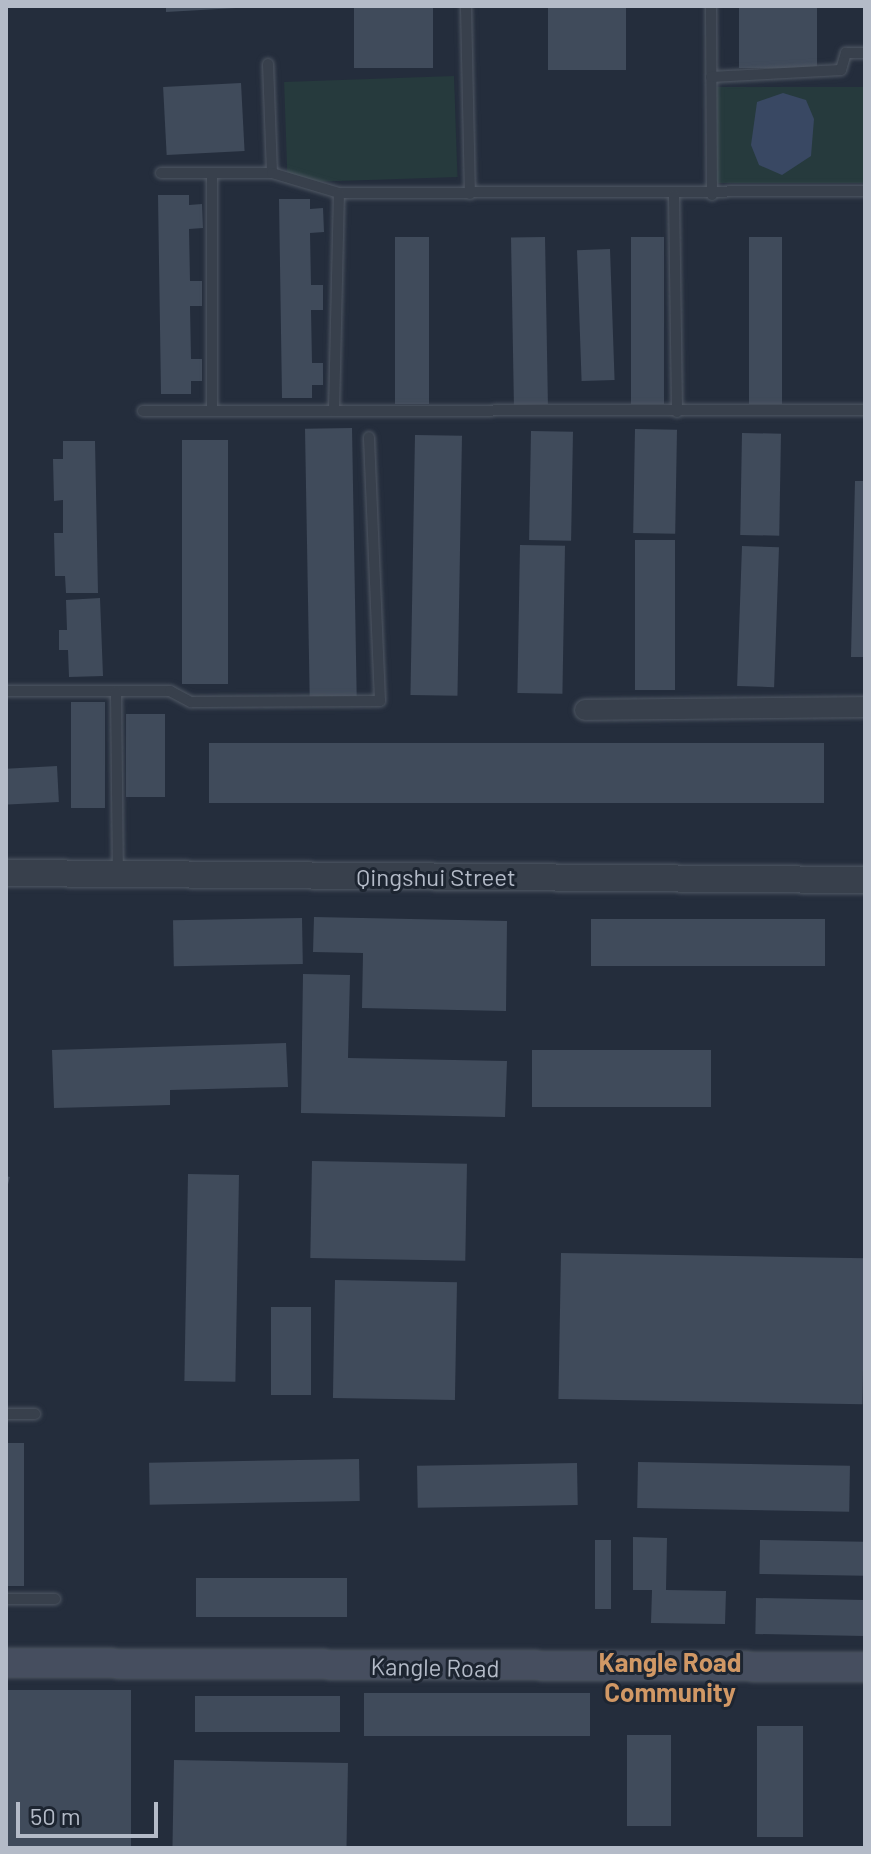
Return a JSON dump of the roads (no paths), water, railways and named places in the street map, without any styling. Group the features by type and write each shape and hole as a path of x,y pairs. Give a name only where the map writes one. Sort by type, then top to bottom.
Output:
{"main road":[{"name":"Kangle Road","path":"6,1663 865,1667"}],"street":[{"path":"585,710 865,707"},
{"name":"Qingshui Street","path":"6,873 865,880"}],"lane":[{"path":"711,6 712,195"},
{"path":"466,7 470,194"},
{"path":"711,77 841,70 846,53 865,53"},
{"path":"268,64 272,173"},
{"path":"161,173 272,173 339,193 712,195 865,191"},
{"path":"212,173 212,411"},
{"path":"334,411 339,193"},
{"path":"674,195 677,412"},
{"path":"143,411 865,410"},
{"path":"6,691 170,691 191,702 380,701 369,437"},
{"path":"116,691 118,874"},
{"path":"6,1414 35,1414"},
{"path":"6,1599 55,1599"}],"water":[{"path":"783,93 806,100 814,119 811,156 782,175 759,165 751,145 757,102"}],"district":[{"name":"Kangle Road Community","path":"670,1677"}]}
